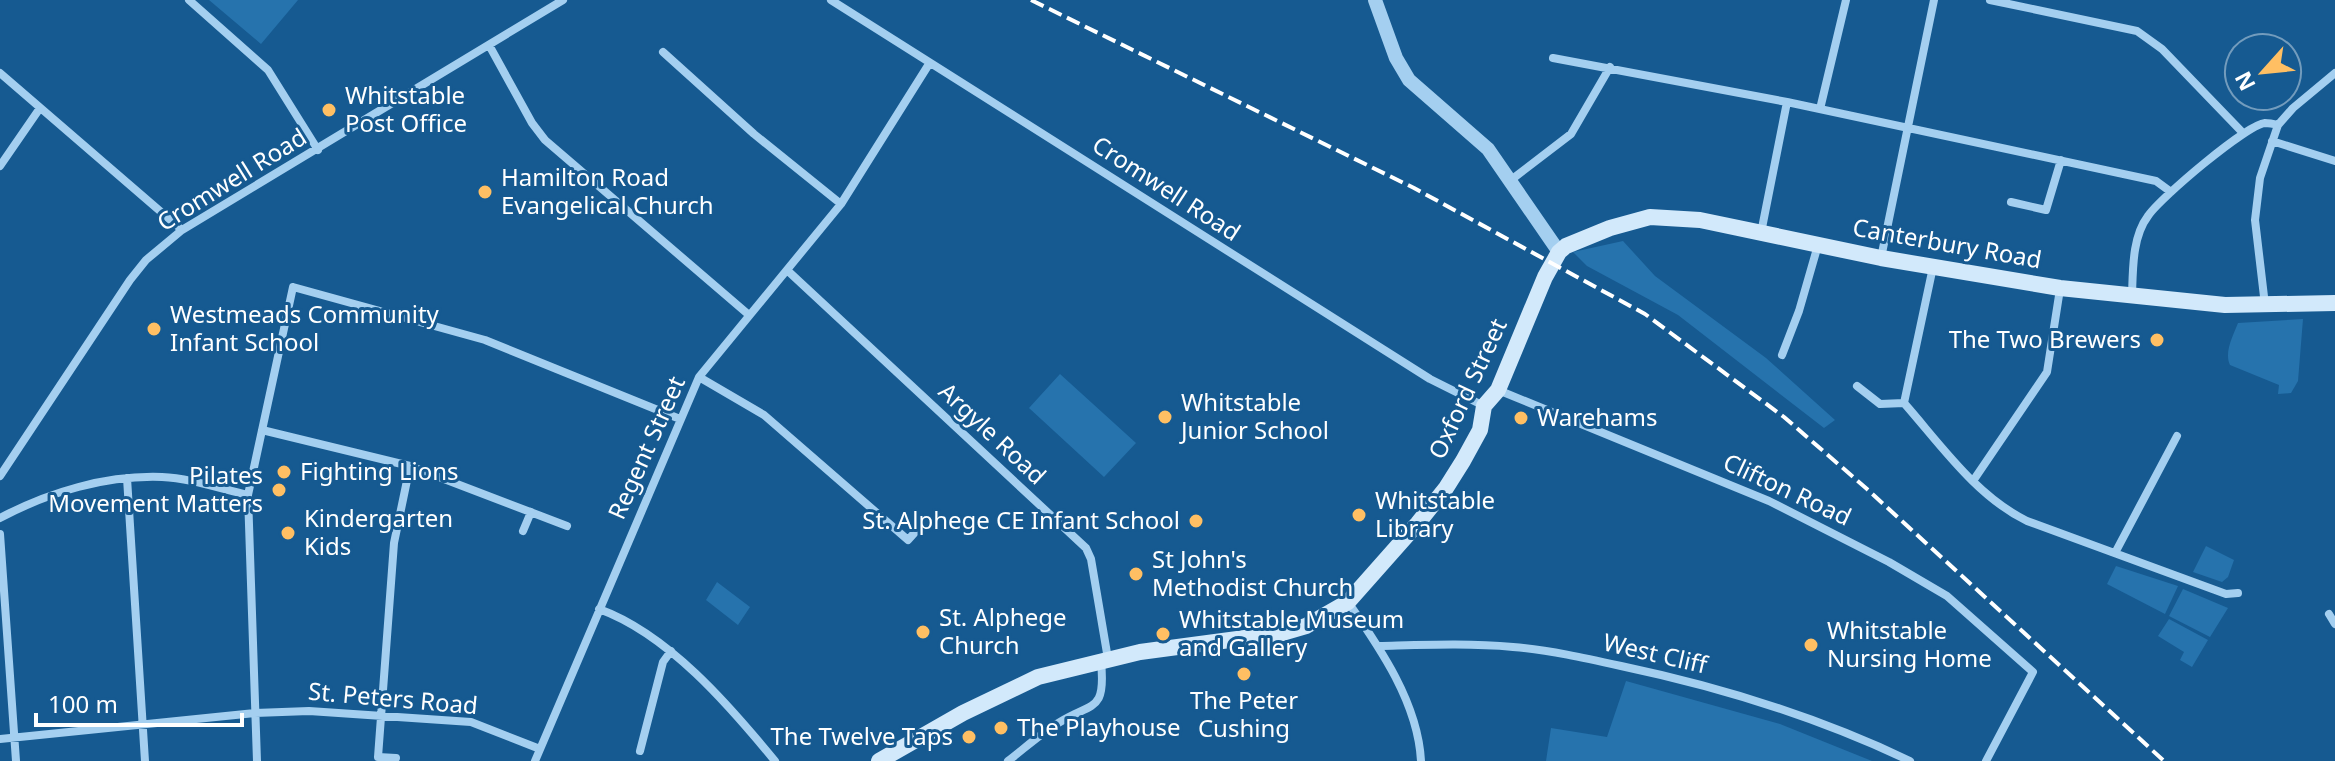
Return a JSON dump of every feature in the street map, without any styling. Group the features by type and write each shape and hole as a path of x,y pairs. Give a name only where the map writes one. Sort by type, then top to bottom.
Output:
{"main road":[{"name":"Canterbury Road","path":"1559,252 1566,246 1610,228 1650,217 1700,220 1881,258 2060,288 2225,305 2335,303"},
{"name":"Oxford Street","path":"879,761 1013,687 1038,677 1140,652 1282,633 1306,626 1348,602 1367,584 1446,488 1480,430 1484,406 1498,390 1545,277 1559,252"}],"street":[{"path":"189,0 268,70 318,150"},
{"name":"Cromwell Road","path":"0,476 146,260 182,230 563,0"},
{"name":"Cromwell Road","path":"831,0 1430,379 1484,406"},
{"path":"1375,0 1396,58 1409,80 1488,149 1559,252"},
{"path":"1820,109 1846,0"},
{"path":"1881,258 1934,0"},
{"path":"1990,0 2137,31 2162,49 2243,133"},
{"path":"489,45 532,123 545,140 749,315"},
{"path":"663,52 754,134 841,204"},
{"path":"1553,58 1787,102 2061,160 2156,181 2171,192"},
{"name":"Regent Street","path":"535,761 699,377 841,204 929,64"},
{"path":"1511,180 1571,134 1610,67"},
{"path":"0,73 182,230"},
{"path":"2265,305 2255,220 2260,178 2278,125 2293,108 2333,79"},
{"path":"1761,233 1787,102"},
{"path":"0,166 40,108"},
{"path":"2132,295 2139,234 2147,216 2171,192 2243,133 2265,123 2278,125"},
{"path":"2272,141 2335,161"},
{"path":"2011,202 2046,210 2061,160"},
{"path":"1782,355 1799,311 1818,245"},
{"path":"1904,403 1933,267"},
{"name":"Argyle Road","path":"788,271 1086,548 1091,559 1104,660 1097,701 1092,708 1060,722 1008,761"},
{"path":"257,761 248,495 293,287 485,340 680,419"},
{"path":"1973,481 2047,372 2060,288"},
{"path":"699,377 764,415 908,540 917,530"},
{"path":"1857,386 1880,404 1904,403"},
{"name":"Clifton Road","path":"1498,390 1769,501 1876,555 1947,596 2033,672 1986,761"},
{"path":"1904,403 1973,481 2008,512 2051,531 2226,594 2238,593"},
{"path":"262,430 410,466 567,526"},
{"path":"2115,553 2177,436"},
{"path":"396,758 378,757 380,715 394,543 410,466"},
{"path":"0,518 50,495 127,478 165,477 248,495"},
{"path":"127,478 145,761"},
{"path":"523,531 531,512"},
{"path":"0,534 16,761"},
{"path":"1348,602 1379,646 1412,716 1420,740 1421,761"},
{"path":"599,609 641,629 671,651 775,761"},
{"path":"2329,614 2335,624"},
{"name":"West Cliff","path":"1379,646 1512,647 1660,674 1818,721 1910,761"},
{"path":"640,751 663,662 671,651"},
{"name":"St. Peters Road","path":"0,739 255,713 309,711 480,723 540,749"}],"shaded area":[{"path":"209,0 298,0 261,44"},
{"path":"1623,241 1655,276 1766,358 1835,420 1824,428 1678,315 1587,266 1573,252"},
{"path":"2303,319 2298,381 2291,393 2278,394 2279,385 2230,365 2229,349 2238,323"},
{"path":"1060,374 1136,443 1104,477 1029,408"},
{"path":"2206,546 2234,560 2228,577 2222,582 2193,572"},
{"path":"2116,566 2178,586 2165,614 2107,584"},
{"path":"717,582 750,607 738,625 706,600"},
{"path":"2183,589 2228,608 2210,637 2169,616"},
{"path":"2169,619 2208,640 2192,667 2180,660 2184,652 2158,636"},
{"path":"1626,681 1780,724 1872,761 1546,761 1551,728 1607,737"}],"railway":[{"path":"1031,0 1414,188 1645,314 1784,417 2164,761"}],"place":[{"name":"Whitstable Post Office","path":"329,110"},
{"name":"Hamilton Road Evangelical Church","path":"485,192"},
{"name":"Westmeads Community Infant School","path":"154,329"},
{"name":"The Two Brewers","path":"2157,340"},
{"name":"Whitstable Junior School","path":"1165,417"},
{"name":"Warehams","path":"1521,418"},
{"name":"Fighting Lions","path":"284,472"},
{"name":"Pilates Movement Matters","path":"279,490"},
{"name":"Whitstable Library","path":"1359,515"},
{"name":"St. Alphege CE Infant School","path":"1196,521"},
{"name":"Kindergarten Kids","path":"288,533"},
{"name":"St John's Methodist Church","path":"1136,574"},
{"name":"St. Alphege Church","path":"923,632"},
{"name":"Whitstable Museum and Gallery","path":"1163,634"},
{"name":"Whitstable Nursing Home","path":"1811,645"},
{"name":"The Peter Cushing","path":"1244,674"},
{"name":"The Playhouse","path":"1001,728"},
{"name":"The Twelve Taps","path":"969,737"}]}
